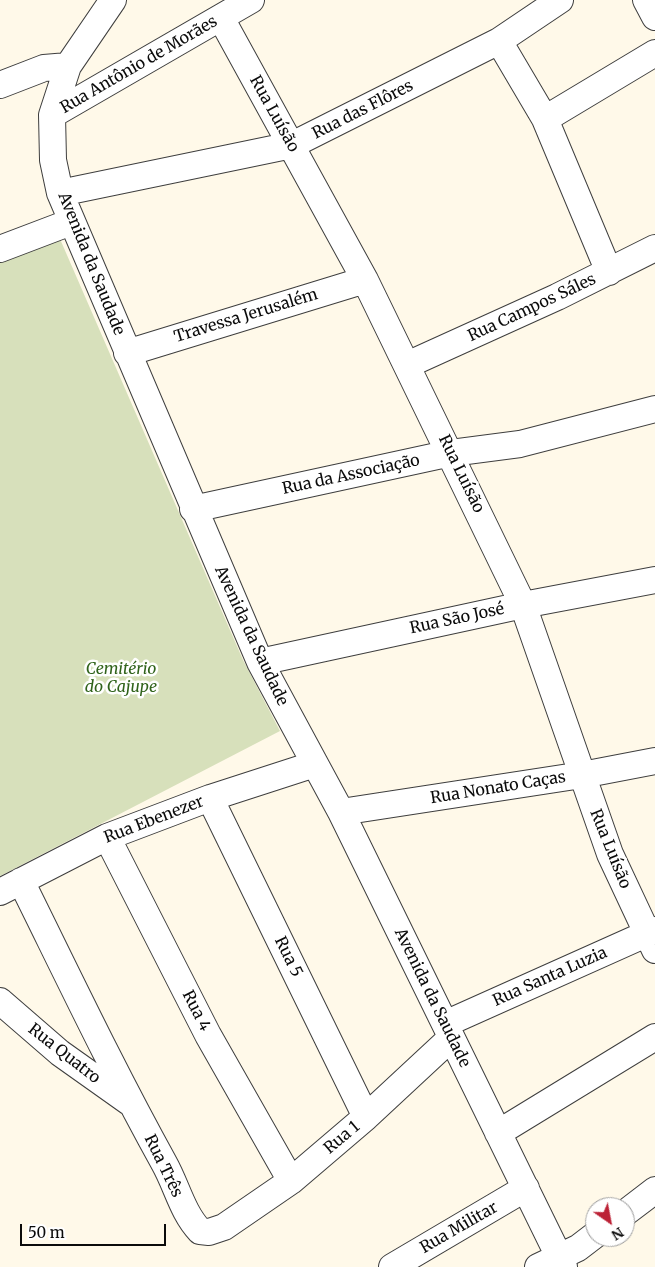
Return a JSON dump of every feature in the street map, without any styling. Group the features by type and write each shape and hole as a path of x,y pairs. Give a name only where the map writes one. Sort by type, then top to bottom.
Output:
{"street":[{"name":"Avenida da Saudade","path":"114,0 68,66 52,115 53,160 60,193 193,509 260,662 341,812 526,1188 558,1264"},
{"name":"Rua Antônio de Morães","path":"52,115 251,0"},
{"name":"Rua das Flôres","path":"60,193 292,145 499,41 560,0"},
{"path":"646,0 655,16"},
{"name":"Rua Luísão","path":"221,18 364,280 451,453 523,605 610,854 652,938"},
{"path":"499,41 545,119 609,272"},
{"path":"545,119 655,52"},
{"path":"0,85 44,68 68,66"},
{"path":"0,249 71,222"},
{"name":"Rua Campos Sáles","path":"407,365 609,272 655,248"},
{"name":"Travessa Jerusalém","path":"127,353 364,280"},
{"name":"Rua da Associação","path":"193,509 451,453 520,444 655,409"},
{"name":"Rua São José","path":"260,662 523,605 655,580"},
{"name":"Rua Nonato Caças","path":"341,812 582,775 655,761"},
{"name":"Rua Ebenezer","path":"10,886 108,837 210,798 316,764"},
{"name":"Rua 5","path":"210,798 366,1117"},
{"name":"Rua 4","path":"108,837 208,1035 291,1181"},
{"path":"10,886 131,1104"},
{"name":"Rua Santa Luzia","path":"448,1031 652,938"},
{"name":"Rua Quatro","path":"0,1001 60,1053 131,1104"},
{"name":"Rua 1","path":"224,1227 291,1181 366,1117 448,1031"},
{"path":"498,1133 655,1037"},
{"name":"Rua Três","path":"131,1104 167,1167 192,1223 200,1231 210,1232 224,1227"},
{"name":"Rua Militar","path":"392,1267 526,1188"},
{"path":"635,1205 655,1190"},
{"path":"558,1264 585,1243"}],"green space":[{"name":"Cemitério do Cajupe","path":"60,239 243,660 280,731 0,876 0,261"}]}
